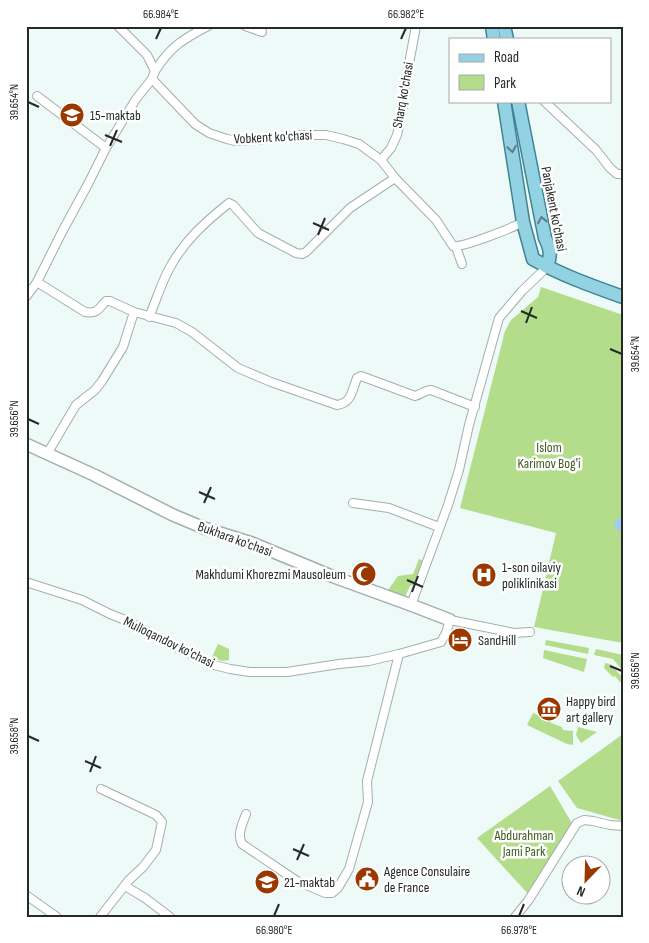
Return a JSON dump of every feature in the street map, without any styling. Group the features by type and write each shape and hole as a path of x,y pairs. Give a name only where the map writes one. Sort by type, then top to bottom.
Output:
{"main road":[{"name":"Panjakent ko'chasi","path":"504,102 524,222 533,258 547,267 550,249 545,238 518,102"},
{"path":"547,267 574,280 623,297"}],"street":[{"path":"118,26 147,55 155,71"},
{"path":"26,297 37,282 106,148 136,99 152,79 163,58 188,37 208,26"},
{"path":"244,26 262,32"},
{"name":"Sharq ko'chasi","path":"381,160 391,148 397,135 416,26"},
{"name":"Vobkent ko'chasi","path":"152,79 195,124 209,133 235,141 305,134 326,135 359,144 381,160 395,178 436,220 453,246 456,247 462,264"},
{"path":"37,96 106,148"},
{"path":"545,102 596,150 610,168 617,174 623,174"},
{"path":"149,316 168,271 180,251 199,228 229,203 258,233 281,246 302,254 350,208 395,178"},
{"path":"456,247 524,222"},
{"path":"411,605 458,470 499,318 518,295 547,267"},
{"path":"37,282 85,312 92,313 97,311 106,301 110,301 134,312 176,323 192,332 238,368 270,382 337,405 348,402 357,378 361,376 415,396 431,390 475,407"},
{"path":"47,454 76,405 102,382 123,346 134,312"},
{"name":"Bukhara ko'chasi","path":"26,444 204,528 252,543 334,577 450,620"},
{"path":"353,503 389,508 439,527"},
{"name":"Mulloqandov ko'chasi","path":"26,582 82,600 214,664 250,672 287,672 369,661 399,654 441,642 446,634 450,620"},
{"path":"450,620 514,633 530,632"},
{"path":"246,814 240,830 239,838 242,844 297,881 325,893 332,893 338,888 349,869 368,802 367,781 399,654"},
{"path":"100,917 156,850 162,822 156,815 101,789"},
{"path":"515,917 528,901 577,823 584,820 623,826"},
{"path":"125,886 170,917"},
{"path":"26,895 57,917"}],"green space":[{"name":"Islom Karimov Bog'i","path":"541,287 623,315 623,643 534,627 556,533 460,508 505,331 511,320 538,297"},
{"path":"419,559 424,561 416,584 410,586 404,599 386,593 398,576 413,574"},
{"path":"546,640 589,648 588,654 545,645"},
{"path":"218,644 229,649 229,660 222,661 212,657"},
{"path":"596,649 623,655 623,671 613,659 594,655"},
{"path":"544,650 587,659 584,672 543,658"},
{"path":"605,663 610,664 623,680 620,682 615,676 613,677 604,668"},
{"path":"533,713 551,720 551,723 562,727 563,730 573,731 573,745 527,725"},
{"path":"578,727 597,732 581,743 576,735"},
{"path":"623,734 623,821 577,808 558,781"},
{"name":"Abdurahman Jami Park","path":"550,786 573,825 529,895 477,838"}],"water":[{"path":"623,517 623,532 616,529 614,525 616,520"}],"place":[{"name":"15-maktab","path":"72,115"},
{"name":"Makhdumi Khorezmi Mausoleum","path":"364,574"},
{"name":"1-son oilaviy poliklinikasi","path":"484,575"},
{"name":"SandHill","path":"460,640"},
{"name":"Happy bird art gallery","path":"549,709"},
{"name":"Agence Consulaire de France","path":"367,879"},
{"name":"21-maktab","path":"267,882"}]}
